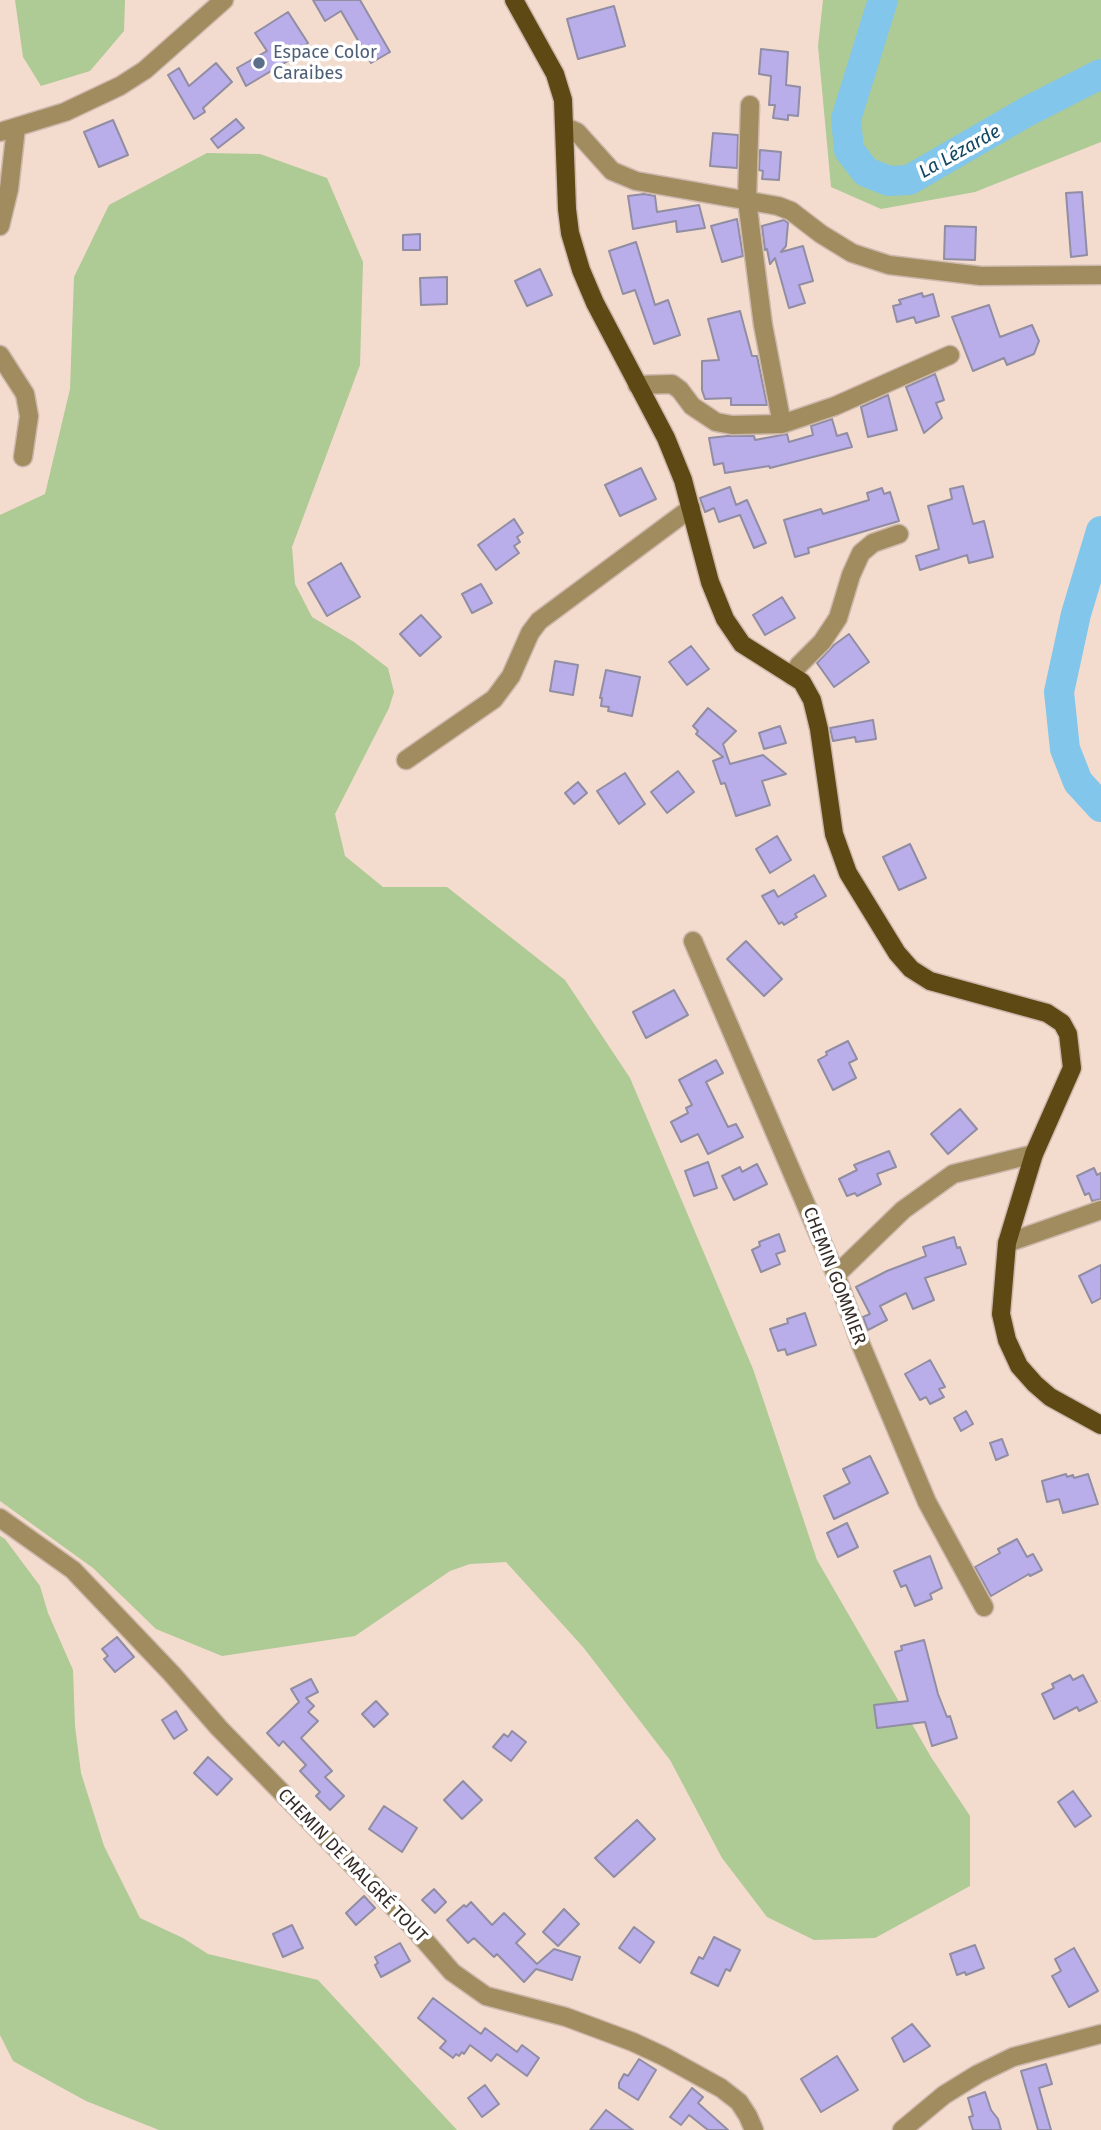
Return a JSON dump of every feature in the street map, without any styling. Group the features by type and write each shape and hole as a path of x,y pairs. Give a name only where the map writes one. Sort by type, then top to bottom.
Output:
{"main road":[{"path":"514,0 555,74 563,100 570,233 581,270 595,303 666,438 683,481 710,582 725,619 742,644 802,682 812,701 819,729 834,834 848,873 897,953 911,969 930,981 1047,1013 1062,1023 1068,1034 1072,1068 1034,1154 1007,1243 1001,1314 1007,1340 1019,1366 1035,1384 1050,1397 1101,1425"}],"street":[{"path":"0,226 9,189 8,130 65,112 120,86 145,70 224,0"},
{"path":"750,105 747,200 763,325 782,424"},
{"path":"565,127 577,132 612,171 636,181 747,200 791,211 852,253 889,265 981,276 1101,275"},
{"path":"0,355 25,394 29,416 23,457"},
{"path":"637,385 672,384 692,406 716,422 732,425 782,424 835,405 950,355"},
{"path":"406,760 494,699 511,676 530,632 538,621 691,508"},
{"path":"792,676 834,625 861,553 873,542 899,534"},
{"name":"CHEMIN GOMMIER","path":"694,941 836,1275 861,1345 927,1502 984,1607"},
{"path":"836,1275 903,1210 953,1174 1034,1154"},
{"path":"1007,1243 1101,1210"},
{"name":"CHEMIN DE MALGRÉ TOUT","path":"0,1518 73,1570 229,1738 413,1927 452,1972 486,1996 566,2017 663,2056 721,2088 739,2102 754,2130"},
{"path":"902,2130 944,2095 1013,2057 1101,2034"}],"green space":[{"path":"15,0 125,0 124,31 90,71 41,86 23,57"},
{"path":"823,0 1101,0 1101,142 975,192 881,209 831,187 818,46"},
{"path":"207,153 260,154 327,178 363,262 360,365 292,547 295,584 312,617 354,642 388,668 394,692 389,708 335,814 345,856 383,887 447,887 565,980 630,1078 753,1369 817,1560 931,1757 970,1816 970,1886 875,1938 814,1940 767,1917 722,1858 670,1760 583,1647 506,1562 470,1564 450,1571 355,1636 222,1656 156,1629 93,1568 0,1501 0,515 45,494 70,389 74,277 109,205"},
{"path":"0,1536 40,1586 48,1613 73,1670 75,1726 81,1773 104,1846 140,1918 183,1938 208,1954 318,1980 457,2130 159,2130 86,2101 13,2061 0,2035"}],"building":[{"path":"313,0 360,0 390,52 371,63 341,11 325,21"},
{"path":"614,6 625,46 578,59 567,19"},
{"path":"288,12 308,43 301,48 303,52 246,86 237,68 267,51 255,33"},
{"path":"761,49 788,52 786,85 800,87 798,116 788,115 788,120 773,118 775,105 769,105 771,76 759,74"},
{"path":"216,63 232,82 203,108 205,112 194,119 168,75 179,68 189,86"},
{"path":"236,119 244,128 218,148 211,139"},
{"path":"113,120 128,155 99,167 84,132"},
{"path":"713,133 738,135 737,168 710,166"},
{"path":"760,150 781,152 779,180 762,179 763,171 759,170"},
{"path":"1082,192 1087,255 1071,257 1066,193"},
{"path":"628,196 655,196 657,212 699,205 705,228 677,232 676,221 633,229"},
{"path":"737,219 743,256 722,262 711,226"},
{"path":"784,220 788,223 786,246 781,252 803,246 813,281 799,285 805,303 789,308 775,258 770,264 767,249 765,250 762,226"},
{"path":"945,226 976,227 975,260 944,259"},
{"path":"420,234 420,250 403,250 403,235"},
{"path":"636,242 655,305 668,300 680,335 654,344 635,290 623,294 609,251"},
{"path":"540,269 552,295 527,306 515,281"},
{"path":"447,277 447,304 421,305 420,278"},
{"path":"922,293 923,297 933,294 939,316 916,323 914,317 897,322 893,306 901,304 899,300"},
{"path":"989,305 1000,337 1032,325 1039,341 1034,354 1007,365 1004,358 973,371 952,317"},
{"path":"740,311 752,356 757,356 767,405 731,405 731,398 705,399 702,390 702,361 719,360 708,319"},
{"path":"935,374 944,400 936,403 942,418 924,433 906,387"},
{"path":"888,395 897,430 868,437 861,407"},
{"path":"832,419 837,436 847,433 852,447 770,468 725,473 723,463 714,465 709,438 754,436 755,440 787,434 789,442 813,435 811,426"},
{"path":"641,468 656,499 620,516 605,485"},
{"path":"963,486 973,524 984,521 993,557 969,563 967,555 920,570 916,556 939,549 928,506 952,499 950,489"},
{"path":"730,487 736,505 747,500 766,543 754,548 740,515 719,522 714,508 705,512 700,498"},
{"path":"882,488 884,494 890,492 899,521 808,548 809,553 795,557 784,520 821,509 823,514 869,500 867,493"},
{"path":"514,519 523,533 517,537 520,542 514,546 519,553 496,570 478,545"},
{"path":"341,563 360,597 327,616 308,583"},
{"path":"481,584 492,603 472,613 462,594"},
{"path":"782,597 795,618 765,635 753,615"},
{"path":"421,615 441,637 420,656 400,634"},
{"path":"849,634 869,662 834,687 817,663"},
{"path":"691,646 709,669 687,685 669,662"},
{"path":"555,661 578,665 573,695 550,691"},
{"path":"606,670 640,677 632,716 608,711 609,707 601,706"},
{"path":"708,708 736,731 723,744 730,764 763,755 786,774 762,781 770,805 736,816 725,783 721,784 713,761 723,757 696,734 698,731 693,726"},
{"path":"873,720 876,739 856,742 855,737 833,741 830,728"},
{"path":"780,726 786,743 764,749 759,733"},
{"path":"678,771 694,792 667,813 651,792"},
{"path":"625,773 645,804 619,824 597,791"},
{"path":"578,782 587,793 574,804 565,793"},
{"path":"777,836 791,860 770,873 756,849"},
{"path":"910,844 926,878 899,890 883,857"},
{"path":"814,875 826,896 795,914 797,917 784,925 782,922 779,924 762,896 774,890 778,897"},
{"path":"746,941 782,979 764,996 727,959"},
{"path":"674,990 688,1015 646,1038 633,1012"},
{"path":"848,1041 857,1059 849,1063 856,1078 833,1090 818,1060 827,1055 826,1052"},
{"path":"716,1060 723,1073 706,1082 728,1127 736,1124 743,1137 708,1154 698,1134 681,1142 671,1122 688,1113 686,1108 692,1105 679,1080"},
{"path":"960,1109 977,1129 948,1154 931,1134"},
{"path":"889,1151 896,1167 877,1174 881,1184 857,1196 855,1193 847,1196 839,1179 857,1170 854,1165"},
{"path":"708,1162 717,1188 694,1196 685,1171"},
{"path":"757,1164 767,1184 734,1200 722,1176 740,1167 742,1172"},
{"path":"1094,1168 1097,1175 1101,1173 1101,1199 1092,1201 1089,1193 1085,1195 1077,1176"},
{"path":"779,1234 785,1251 776,1254 780,1264 761,1272 752,1250 760,1246 759,1242"},
{"path":"954,1237 966,1264 925,1278 934,1300 913,1309 906,1293 880,1306 887,1320 868,1330 863,1317 870,1314 856,1287 926,1256 923,1247"},
{"path":"1101,1265 1101,1298 1092,1303 1079,1276"},
{"path":"805,1313 816,1345 787,1355 785,1349 778,1351 770,1329"},
{"path":"930,1360 945,1387 939,1389 944,1397 930,1404 926,1397 920,1400 905,1374"},
{"path":"966,1411 973,1424 961,1431 954,1418"},
{"path":"1002,1439 1008,1455 996,1460 990,1443"},
{"path":"870,1456 888,1493 834,1519 824,1496 850,1483 843,1469"},
{"path":"1066,1474 1067,1477 1073,1475 1074,1478 1088,1474 1098,1504 1063,1513 1059,1499 1047,1502 1042,1481"},
{"path":"847,1523 858,1547 838,1557 827,1533"},
{"path":"1017,1539 1027,1557 1033,1554 1042,1570 1030,1576 1029,1574 991,1596 975,1567 1000,1553 998,1549"},
{"path":"930,1556 942,1588 930,1594 932,1599 915,1606 906,1585 901,1587 894,1571"},
{"path":"117,1637 134,1657 115,1672 104,1659 108,1656 102,1649"},
{"path":"924,1640 938,1694 947,1717 950,1716 957,1738 932,1746 925,1722 877,1728 874,1705 908,1701 895,1652 902,1650 901,1646"},
{"path":"1070,1675 1073,1680 1083,1675 1097,1702 1079,1711 1077,1707 1054,1719 1042,1694 1054,1688 1052,1684"},
{"path":"311,1679 318,1692 306,1698 314,1706 308,1712 318,1721 301,1738 332,1771 325,1777 344,1796 330,1810 316,1796 320,1792 300,1771 306,1765 283,1741 279,1746 267,1733 299,1702 291,1689"},
{"path":"376,1701 388,1714 374,1727 362,1714"},
{"path":"176,1711 187,1730 174,1739 162,1720"},
{"path":"512,1731 526,1742 511,1761 493,1747 504,1734 508,1737"},
{"path":"208,1757 232,1779 217,1795 194,1773"},
{"path":"463,1781 482,1800 462,1819 444,1800"},
{"path":"1073,1791 1091,1816 1075,1827 1058,1802"},
{"path":"384,1806 417,1828 402,1852 369,1829"},
{"path":"637,1820 655,1839 614,1877 595,1858"},
{"path":"434,1889 446,1902 435,1913 422,1900"},
{"path":"364,1896 375,1908 356,1925 346,1913"},
{"path":"471,1902 492,1925 504,1913 525,1934 516,1943 537,1964 554,1949 580,1957 572,1980 536,1969 524,1982 497,1954 494,1957 474,1938 468,1943 447,1920"},
{"path":"564,1909 579,1924 558,1946 543,1932"},
{"path":"292,1925 303,1948 283,1957 273,1934"},
{"path":"634,1927 654,1942 640,1963 619,1948"},
{"path":"714,1937 740,1950 730,1971 726,1969 718,1986 691,1973 699,1957 703,1959"},
{"path":"400,1943 410,1961 381,1977 375,1965 378,1963 375,1957"},
{"path":"975,1945 984,1968 966,1975 965,1972 957,1975 950,1954"},
{"path":"1074,1948 1098,1991 1069,2007 1052,1976 1061,1971 1055,1959"},
{"path":"433,1998 481,2034 485,2028 517,2052 522,2045 539,2058 527,2076 497,2054 491,2061 470,2045 464,2054 456,2054 453,2058 440,2048 446,2041 418,2018"},
{"path":"912,2024 930,2046 904,2062 892,2038"},
{"path":"837,2056 858,2090 821,2112 801,2079"},
{"path":"639,2059 656,2070 638,2100 619,2088 619,2083 624,2074 628,2076"},
{"path":"1046,2064 1052,2084 1039,2088 1051,2130 1038,2130 1021,2071"},
{"path":"485,2085 499,2104 482,2117 468,2098"},
{"path":"692,2088 703,2097 698,2103 728,2130 708,2130 689,2115 681,2125 670,2117"},
{"path":"985,2092 1001,2130 973,2130 969,2117 973,2116 968,2098"},
{"path":"606,2110 633,2130 590,2130"}],"waterway":[{"name":"La Lézarde","path":"883,0 846,119 849,150 866,172 889,181 909,180 1028,111 1101,74"},
{"name":"La Lézarde","path":"1101,531 1076,614 1059,692 1065,749 1078,782 1101,807"}],"place":[{"name":"Espace Color Caraibes","path":"259,63"}]}
